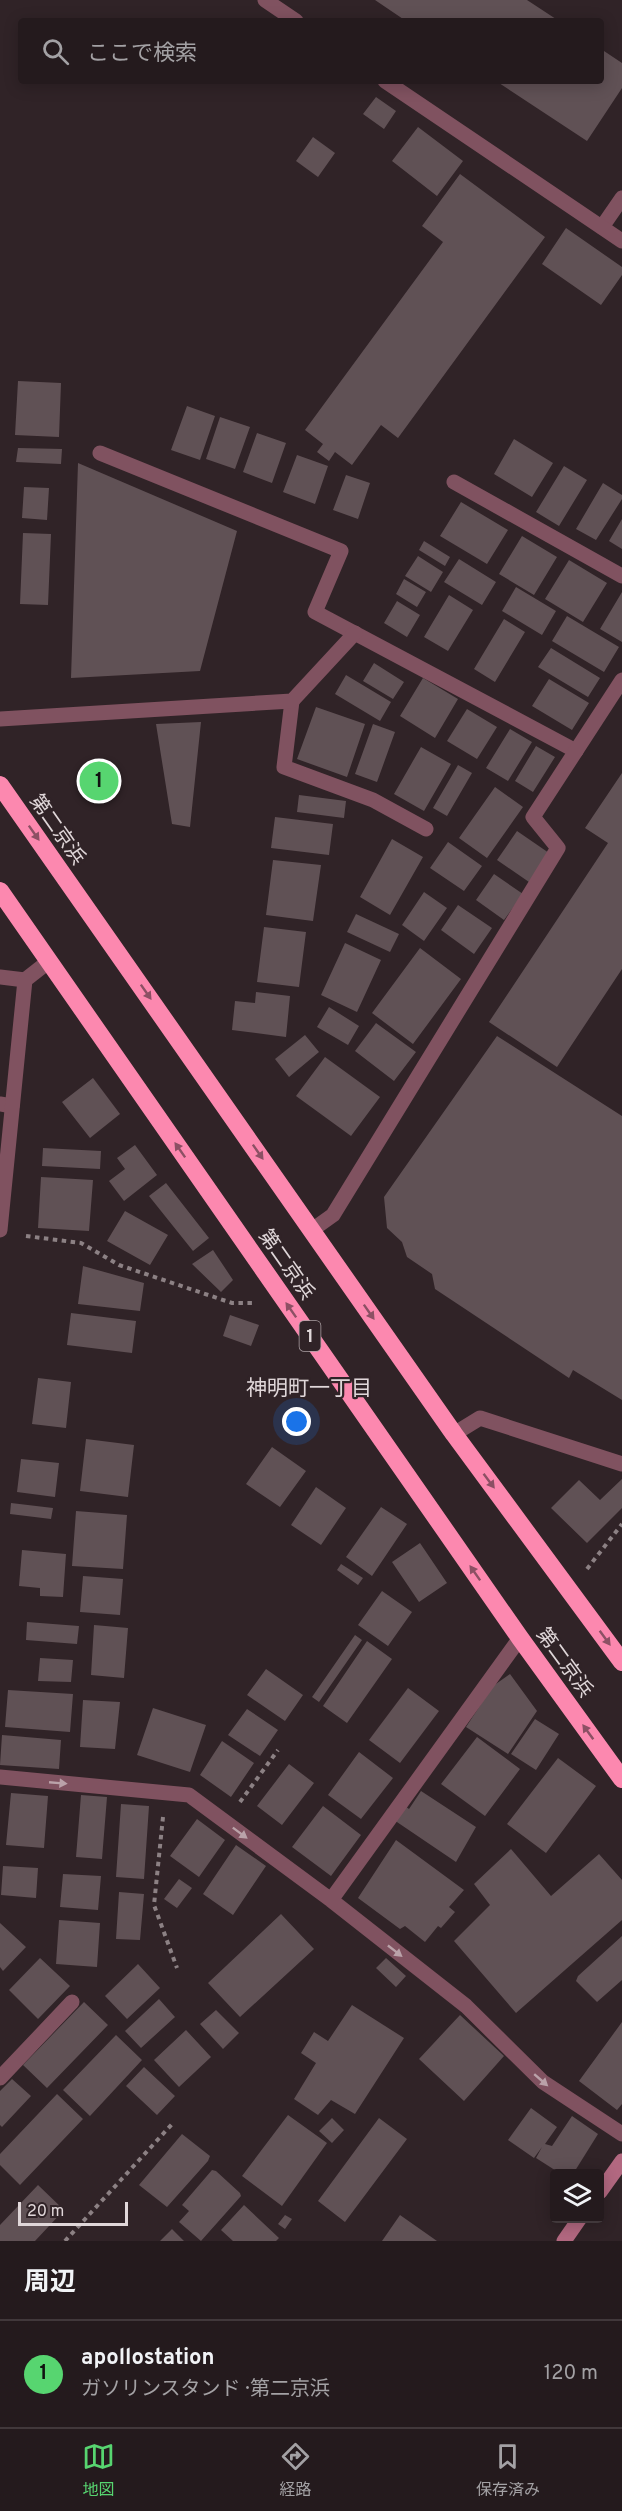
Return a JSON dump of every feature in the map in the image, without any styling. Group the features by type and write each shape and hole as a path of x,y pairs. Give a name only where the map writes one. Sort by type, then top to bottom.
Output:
{"highway":[{"name":"第二京浜","path":"0,785 454,1434 622,1662"},
{"name":"第二京浜","path":"0,891 520,1638 622,1779"}],"street":[{"path":"265,0 292,18"},
{"path":"389,84 622,241"},
{"path":"602,227 622,198"},
{"path":"100,453 341,551 315,612 576,751"},
{"path":"454,482 622,576"},
{"path":"355,633 292,701 284,767 373,800 426,829"},
{"path":"312,1230 333,1215 558,848 532,817 622,680"},
{"path":"0,718 292,701"},
{"path":"0,1230 6,1105 25,980 48,962"},
{"path":"0,977 25,980"},
{"path":"454,1434 480,1418 622,1464"},
{"path":"331,1900 520,1638"},
{"path":"0,1777 189,1795 331,1900 466,2006 543,2082 622,2134"},
{"path":"0,2079 72,2002"},
{"path":"604,2187 622,2162"},
{"path":"564,2241 577,2223"}],"path":[{"path":"23,1235 81,1243 119,1265 232,1303 286,1302"},
{"path":"570,1591 622,1524"},
{"path":"225,1821 278,1750"},
{"path":"165,1792 154,1905 177,1968"},
{"path":"65,2241 173,2123"}],"building":[{"path":"375,0 527,0 554,18 402,18"},
{"path":"604,51 622,63 622,88 587,141 501,84 604,84"},
{"path":"376,97 396,111 384,129 363,114"},
{"path":"418,127 463,161 437,196 392,161"},
{"path":"313,137 335,153 318,177 296,161"},
{"path":"460,174 545,237 398,438 381,425 352,465 335,452 329,461 317,452 323,444 305,430 443,242 422,226"},
{"path":"566,228 622,267 622,275 601,305 542,264"},
{"path":"18,381 61,383 59,437 15,435"},
{"path":"187,406 215,416 200,460 171,450"},
{"path":"220,417 250,427 235,469 206,459"},
{"path":"257,433 286,443 272,483 243,472"},
{"path":"514,439 553,463 532,497 494,474"},
{"path":"18,448 62,449 61,464 16,462"},
{"path":"297,455 328,466 315,504 283,492"},
{"path":"78,463 237,531 200,671 71,678"},
{"path":"564,466 587,480 559,526 536,512"},
{"path":"346,475 370,483 358,519 333,510"},
{"path":"603,483 622,495 622,499 596,540 576,529"},
{"path":"24,487 49,488 47,520 22,518"},
{"path":"461,502 508,530 487,564 440,536"},
{"path":"622,519 622,549 609,541"},
{"path":"23,533 51,534 48,605 20,604"},
{"path":"522,536 557,557 534,595 499,574"},
{"path":"424,541 450,557 445,566 419,550"},
{"path":"418,556 443,572 431,592 405,576"},
{"path":"459,559 496,582 482,605 444,582"},
{"path":"569,560 607,583 583,622 545,599"},
{"path":"404,579 426,592 417,607 396,594"},
{"path":"516,587 556,611 542,635 502,611"},
{"path":"622,592 622,642 600,629"},
{"path":"449,595 473,610 448,651 424,637"},
{"path":"397,601 420,615 407,637 384,623"},
{"path":"567,616 619,647 604,672 552,641"},
{"path":"504,619 525,632 495,682 474,669"},
{"path":"551,648 600,678 588,697 538,667"},
{"path":"374,663 404,682 393,699 363,681"},
{"path":"346,675 391,702 380,721 335,694"},
{"path":"423,678 458,699 435,738 400,716"},
{"path":"549,679 589,703 572,730 532,706"},
{"path":"316,707 365,724 347,777 297,759"},
{"path":"467,709 497,727 477,759 447,741"},
{"path":"201,722 190,827 172,824 156,724"},
{"path":"373,724 395,732 377,782 355,774"},
{"path":"510,729 532,742 508,781 486,768"},
{"path":"536,746 555,757 533,792 515,781"},
{"path":"421,747 451,764 424,811 394,794"},
{"path":"458,765 472,773 447,816 433,808"},
{"path":"622,773 622,969 557,1067 489,1022 608,843 585,828"},
{"path":"495,787 523,807 487,858 459,838"},
{"path":"299,795 346,801 344,818 297,812"},
{"path":"275,817 333,824 329,855 271,848"},
{"path":"517,831 549,853 529,882 497,860"},
{"path":"392,839 423,857 390,915 360,897"},
{"path":"448,842 482,866 464,891 430,868"},
{"path":"273,860 321,865 313,921 266,915"},
{"path":"494,874 523,894 504,920 476,900"},
{"path":"424,892 447,908 424,941 402,925"},
{"path":"458,905 492,928 474,954 441,930"},
{"path":"356,914 399,934 390,952 347,932"},
{"path":"264,927 306,932 299,987 257,982"},
{"path":"345,943 381,960 357,1012 321,995"},
{"path":"420,948 461,979 413,1044 372,1013"},
{"path":"256,992 290,996 286,1037 232,1030 235,1001 255,1003"},
{"path":"329,1007 359,1026 348,1045 317,1027"},
{"path":"376,1023 416,1052 394,1081 355,1051"},
{"path":"305,1035 319,1052 289,1077 275,1059"},
{"path":"497,1036 622,1116 622,1400 573,1370 569,1378 435,1289 432,1274 407,1257 402,1242 387,1228 384,1197"},
{"path":"325,1057 380,1097 351,1136 296,1096"},
{"path":"93,1078 120,1114 90,1138 62,1102"},
{"path":"135,1145 157,1175 124,1201 109,1181 125,1169 117,1158"},
{"path":"43,1148 101,1151 100,1169 42,1166"},
{"path":"41,1177 93,1180 89,1231 38,1228"},
{"path":"166,1183 209,1238 193,1251 149,1196"},
{"path":"125,1211 168,1235 150,1265 107,1241"},
{"path":"213,1250 233,1280 221,1292 192,1264"},
{"path":"83,1266 144,1283 140,1311 78,1304"},
{"path":"71,1313 136,1321 132,1353 67,1345"},
{"path":"230,1315 259,1325 251,1346 223,1336"},
{"path":"38,1378 71,1382 66,1428 32,1424"},
{"path":"86,1439 134,1445 128,1497 80,1491"},
{"path":"272,1447 306,1471 280,1507 246,1484"},
{"path":"21,1459 59,1463 55,1497 17,1492"},
{"path":"622,1479 622,1508 587,1543 551,1508 579,1480 600,1500"},
{"path":"316,1487 346,1508 321,1545 291,1525"},
{"path":"11,1503 53,1508 51,1519 10,1514"},
{"path":"381,1507 407,1524 372,1576 346,1557"},
{"path":"76,1511 127,1515 123,1569 72,1566"},
{"path":"420,1543 447,1583 419,1602 392,1562"},
{"path":"22,1550 66,1554 63,1597 40,1596 40,1588 19,1586"},
{"path":"341,1564 363,1578 358,1585 337,1570"},
{"path":"83,1576 123,1579 120,1615 80,1612"},
{"path":"382,1591 412,1612 388,1646 358,1625"},
{"path":"27,1622 79,1626 77,1644 26,1640"},
{"path":"94,1625 128,1628 124,1678 91,1675"},
{"path":"355,1635 362,1640 319,1702 312,1697"},
{"path":"367,1641 392,1659 347,1723 323,1706"},
{"path":"40,1658 73,1660 71,1682 38,1681"},
{"path":"266,1669 303,1695 285,1721 247,1695"},
{"path":"510,1674 537,1711 508,1754 466,1727 493,1686"},
{"path":"408,1688 439,1711 400,1763 369,1740"},
{"path":"8,1690 73,1694 70,1732 5,1727"},
{"path":"83,1700 120,1702 115,1749 80,1747"},
{"path":"153,1708 206,1725 190,1772 137,1755"},
{"path":"247,1709 278,1730 260,1756 228,1735"},
{"path":"535,1719 559,1734 536,1770 511,1754"},
{"path":"2,1735 61,1740 59,1769 0,1765"},
{"path":"477,1737 520,1769 485,1816 441,1784"},
{"path":"222,1741 254,1763 231,1797 200,1775"},
{"path":"359,1752 393,1778 361,1819 328,1795"},
{"path":"558,1758 596,1786 546,1853 507,1824"},
{"path":"289,1764 314,1783 282,1825 257,1806"},
{"path":"421,1791 476,1827 456,1862 391,1818 401,1803 409,1809"},
{"path":"11,1793 48,1796 44,1848 6,1845"},
{"path":"81,1795 107,1797 102,1859 76,1857"},
{"path":"121,1804 149,1806 144,1879 116,1877"},
{"path":"323,1806 361,1835 331,1876 292,1847"},
{"path":"197,1819 225,1840 199,1877 170,1856"},
{"path":"396,1840 464,1890 449,1907 455,1912 441,1928 438,1926 425,1942 405,1926 400,1929 358,1898"},
{"path":"236,1845 266,1866 233,1915 203,1894"},
{"path":"511,1849 551,1896 599,1854 622,1880 622,1920 516,2013 454,1941 490,1905 474,1884"},
{"path":"3,1866 38,1868 36,1898 1,1895"},
{"path":"63,1874 101,1876 98,1910 60,1907"},
{"path":"179,1879 192,1888 177,1908 164,1899"},
{"path":"119,1892 144,1894 140,1940 116,1939"},
{"path":"281,1914 314,1949 240,2017 208,1983"},
{"path":"59,1920 100,1923 97,1967 56,1964"},
{"path":"0,1923 26,1947 3,1971 0,1967"},
{"path":"622,1936 622,1980 597,2002 576,1981 578,1976"},
{"path":"40,1958 70,1986 38,2019 9,1990"},
{"path":"386,1958 406,1976 396,1987 376,1968"},
{"path":"138,1964 160,1988 127,2019 105,1996"},
{"path":"159,1999 175,2017 141,2048 125,2031"},
{"path":"84,2002 108,2025 47,2088 23,2065"},
{"path":"352,2005 404,2038 355,2114 331,2100 318,2115 294,2099 316,2063 301,2053 314,2032 328,2041"},
{"path":"216,2010 239,2033 223,2049 200,2024"},
{"path":"460,2015 504,2056 464,2101 419,2059"},
{"path":"622,2022 622,2104 617,2110 579,2081"},
{"path":"186,2030 211,2057 179,2087 154,2060"},
{"path":"116,2035 142,2060 90,2116 63,2090"},
{"path":"144,2067 175,2096 157,2115 126,2086"},
{"path":"12,2079 31,2096 2,2127 0,2125 0,2091"},
{"path":"57,2094 83,2119 20,2185 0,2165 0,2154"},
{"path":"531,2108 557,2127 545,2144 552,2146 572,2116 598,2134 576,2169 553,2169 536,2158 542,2147 534,2158 508,2140"},
{"path":"288,2115 327,2143 282,2206 242,2176"},
{"path":"332,2118 344,2130 332,2143 319,2131"},
{"path":"379,2118 407,2139 345,2222 318,2201"},
{"path":"182,2134 210,2156 167,2207 139,2185"},
{"path":"212,2170 216,2171 241,2196 201,2241 179,2222 189,2211 182,2205"},
{"path":"38,2185 64,2210 35,2241 0,2241 0,2225"},
{"path":"244,2205 279,2238 276,2241 233,2241 221,2230"},
{"path":"285,2215 292,2219 285,2229 278,2224"},
{"path":"400,2215 437,2241 382,2241"},
{"path":"172,2229 184,2241 160,2241"}],"place":[{"name":"apollostation","path":"99,781"}],"district":[{"name":"神明町一丁目","path":"309,1388"}]}
